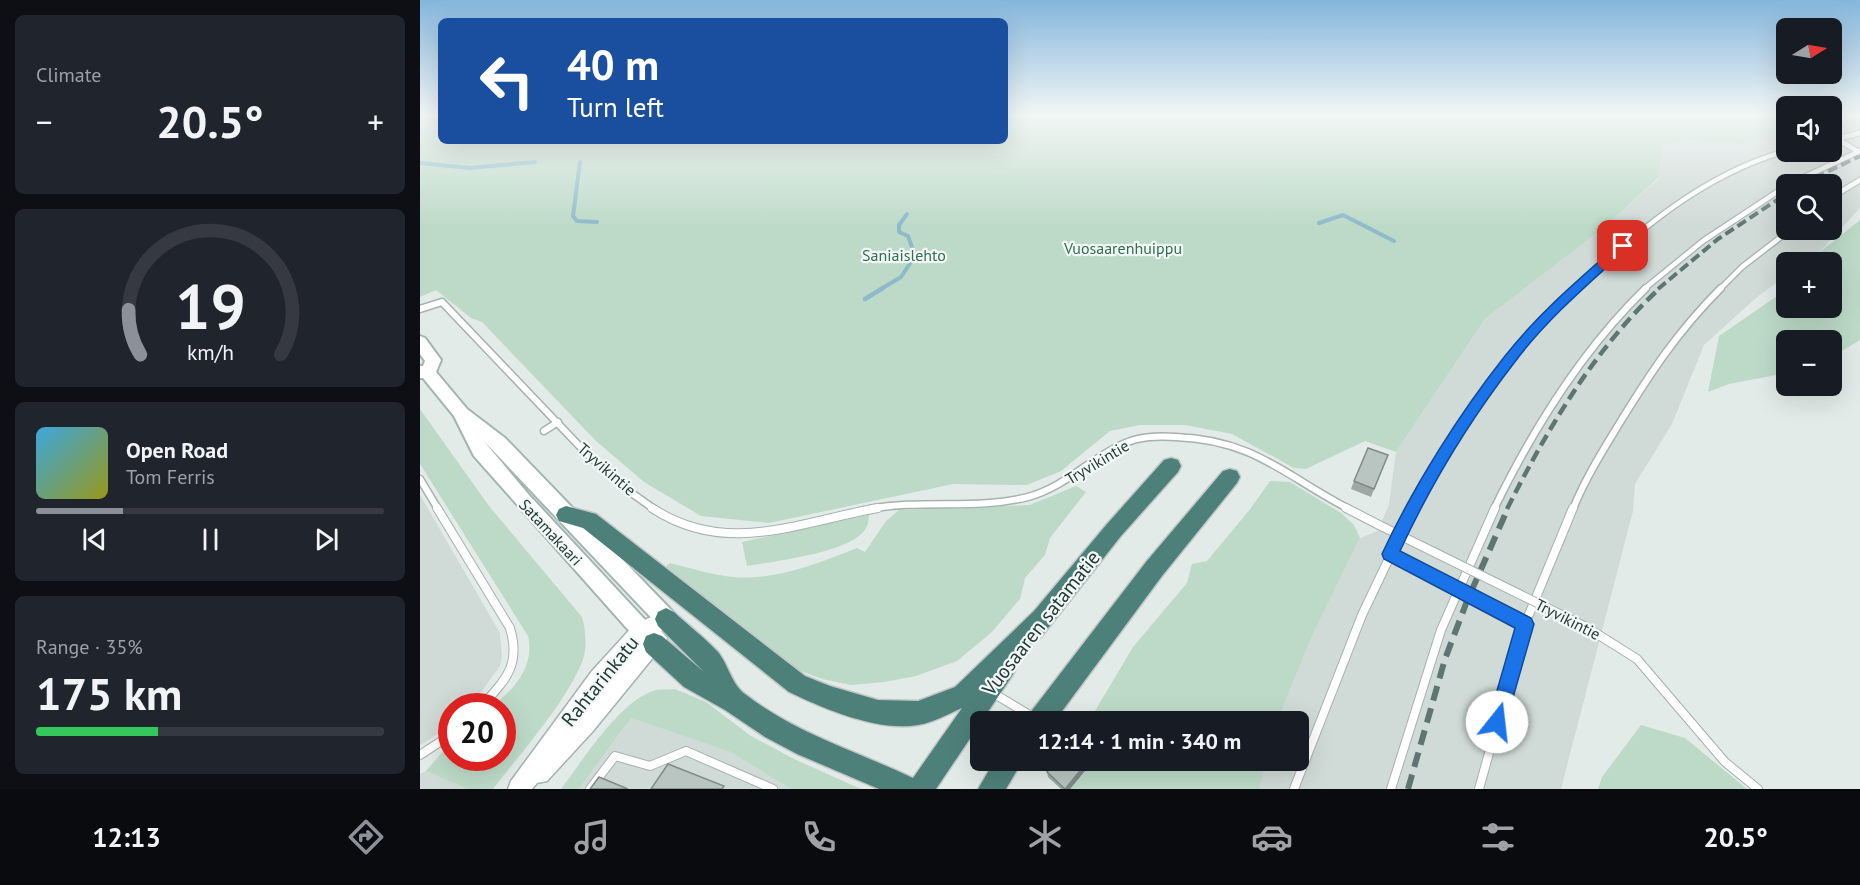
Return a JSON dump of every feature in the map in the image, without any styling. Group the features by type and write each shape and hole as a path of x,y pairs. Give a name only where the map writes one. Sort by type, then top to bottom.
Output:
{"highway":[{"name":"Vuosaaren satamatie","path":"921,789 988,690 1040,619 1114,530 1172,466"},
{"path":"1047,711 1154,569 1230,477"},
{"path":"566,514 589,519 797,684 828,698 878,712 918,713 963,696 1040,619"},
{"path":"666,619 710,661 734,701"},
{"path":"648,637 692,679 734,701 774,728 806,745 855,764 907,789"},
{"path":"991,789 1003,771"}],"main road":[{"name":"Satamakaari","path":"420,342 433,360 424,372 460,412 499,443 666,619"},
{"name":"Satamakaari","path":"460,412 480,451 648,637"}],"street":[{"name":"Rahtarinkatu","path":"519,789 573,711 666,619"},
{"name":"Rahtarinkatu","path":"524,789 586,724 648,637"}],"lane":[{"path":"1812,174 1858,153"},
{"path":"1294,789 1369,599 1410,513 1460,431 1509,359 1559,303 1605,261 1701,187 1750,162 1776,154"},
{"path":"1842,191 1860,180"},
{"path":"1391,789 1438,636 1479,539 1519,460 1566,386 1610,327 1656,279 1690,251 1776,193"},
{"path":"1479,789 1525,624 1584,482 1657,362 1697,312 1734,274 1777,240"},
{"name":"Tryvikintie","path":"420,309 442,302 594,462 649,505 688,527 715,533 764,531 897,505 1022,498 1060,485 1131,441 1163,436 1211,439 1246,448 1277,464 1327,497 1617,644 1643,665 1715,754 1758,789"},
{"path":"544,431 558,422"},
{"path":"420,479 510,628 515,651 511,668 494,693"},
{"path":"1390,554 1525,624"},
{"path":"988,690 1023,711"},
{"path":"420,755 438,743"},
{"path":"590,789 615,756 650,766 686,751 773,789"}],"shaded area":[{"path":"1661,153 1776,153 1776,162 1842,162 1842,153 1860,153 1860,208 1842,228 1842,174 1776,174 1776,240 1831,240 1820,252 1776,252 1776,283 1757,297 1704,345 1672,424 1635,484 1633,511 1561,789 1258,789 1263,771 1309,771 1309,711 1281,711 1314,632 1360,538 1378,531 1389,504 1396,452 1485,319 1606,226 1659,178"},
{"path":"420,495 500,633 502,656 500,666 480,693 438,693 438,734 420,745"},
{"path":"631,718 730,752 791,789 579,789"},
{"path":"426,771 467,789 420,789 420,774"}],"green space":[{"path":"420,153 1661,153 1659,177 1606,226 1485,319 1396,452 1365,441 1306,469 1294,468 1232,434 1185,425 1140,425 1110,431 1061,471 1027,485 953,484 769,523 701,516 644,482 596,441 482,322 471,318 436,290 420,297"},
{"path":"1860,220 1860,340 1842,351 1842,330 1776,330 1776,375 1729,384 1708,392 1719,336 1776,297 1776,318 1842,318 1842,252 1820,252 1835,240 1842,240 1842,234"},
{"path":"420,409 489,506 582,617 586,642 580,667 562,699 516,760 516,693 508,693 526,667 529,657 528,636 420,464"},
{"path":"1270,481 1290,482 1341,513 1354,525 1360,538 1314,632 1281,711 1095,711 1133,647 1187,583 1192,564 1207,561"},
{"path":"1076,486 1086,492 1050,538 1045,555 1025,578 1020,599 992,632 957,661 916,676 851,685 822,679 798,670 663,569 670,563 733,577 749,578 781,574 857,548 865,552 886,521 899,510 1030,505"},
{"path":"869,515 867,526 850,542 806,556 747,566 742,542"},
{"path":"675,689 706,702 751,736 796,760 861,789 791,789 730,752 631,718 579,789 561,789 603,732 629,706 642,696 656,690"},
{"path":"1641,725 1685,738 1747,789 1598,789 1602,777"},
{"path":"438,757 438,771 507,771 493,789 467,789 426,771"},
{"path":"1264,771 1259,789 1070,789 1085,772"}],"building":[{"path":"1368,448 1388,455 1374,489 1354,481"},
{"path":"668,764 724,786 722,789 651,789"},
{"path":"1048,771 1080,771 1065,789"},
{"path":"599,777 628,789 590,789"}],"waterway":[{"path":"420,163 470,168 535,162"},
{"path":"580,162 573,216 577,221 597,222"},
{"path":"881,289 901,277 915,256 908,236 899,232 899,225 907,214"},
{"path":"1319,223 1343,215 1394,241"},
{"path":"865,299 883,288"}],"railway":[{"path":"1823,174 1860,156"},
{"path":"1658,289 1718,239 1776,201"},
{"path":"1507,509 1538,450 1593,364 1636,312 1660,288"},
{"path":"1408,789 1445,659 1467,601 1508,508"}],"route":[{"path":"1497,722 1525,624 1390,554 1410,513 1460,431 1509,359 1559,303 1623,246"}],"park label":[{"name":"Vuosaarenhuippu","path":"1123,248"},
{"name":"Saniaislehto","path":"904,255"}]}
